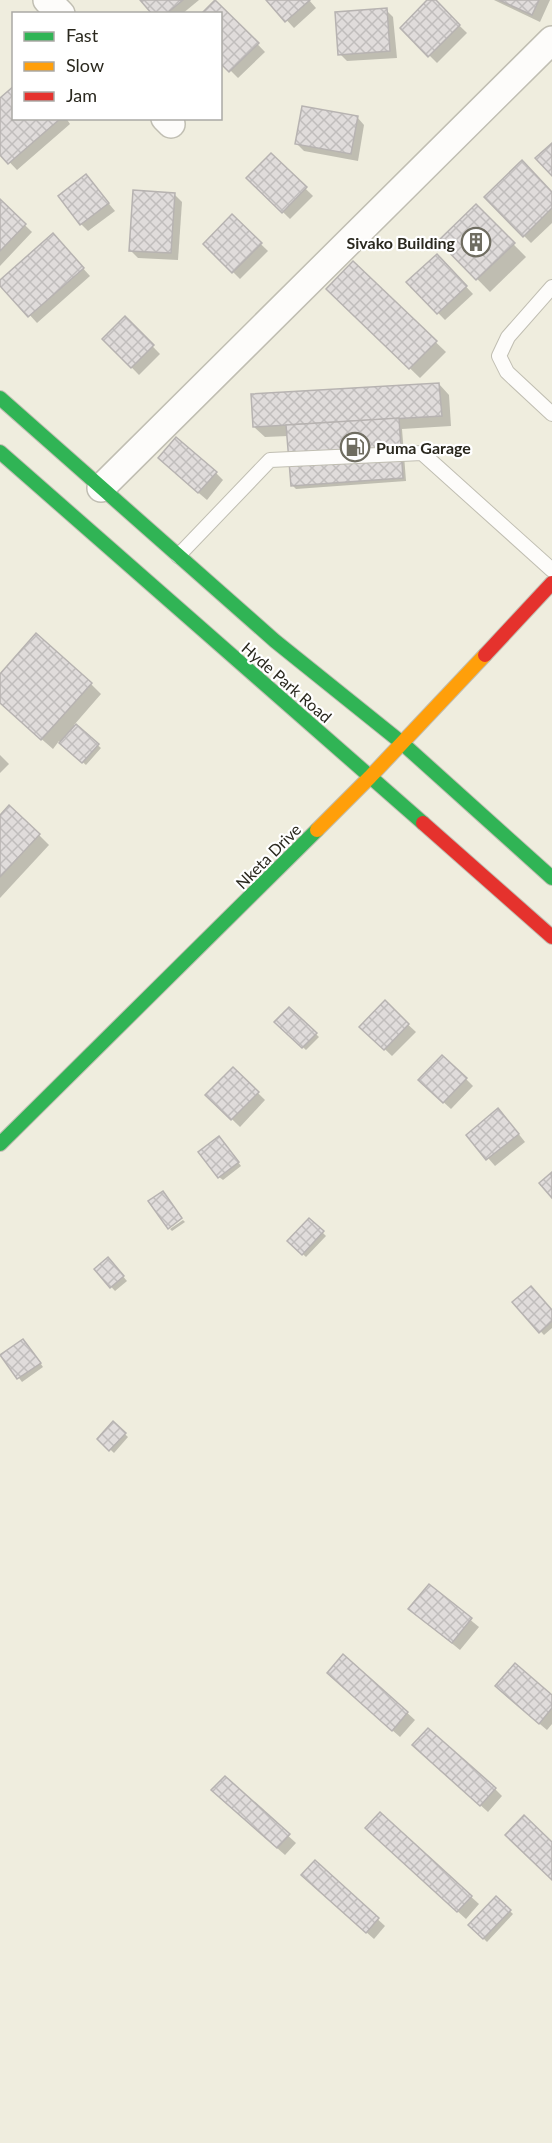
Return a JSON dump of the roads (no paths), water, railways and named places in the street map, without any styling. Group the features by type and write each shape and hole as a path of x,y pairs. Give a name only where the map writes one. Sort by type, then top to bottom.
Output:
{"street":[{"path":"47,0 59,12"},
{"path":"101,488 552,40"},
{"name":"Hyde Park Road","path":"0,398 275,641 402,743 552,878"},
{"name":"Hyde Park Road","path":"0,452 552,937"},
{"name":"Nketa Drive","path":"0,1144 370,777 552,583"}],"lane":[{"path":"552,287 508,337 499,356 507,372 552,414"},
{"path":"178,556 270,460 422,453 552,570"}],"place":[{"name":"Sivako Building","path":"476,242"},
{"name":"Puma Garage","path":"355,447"}]}
